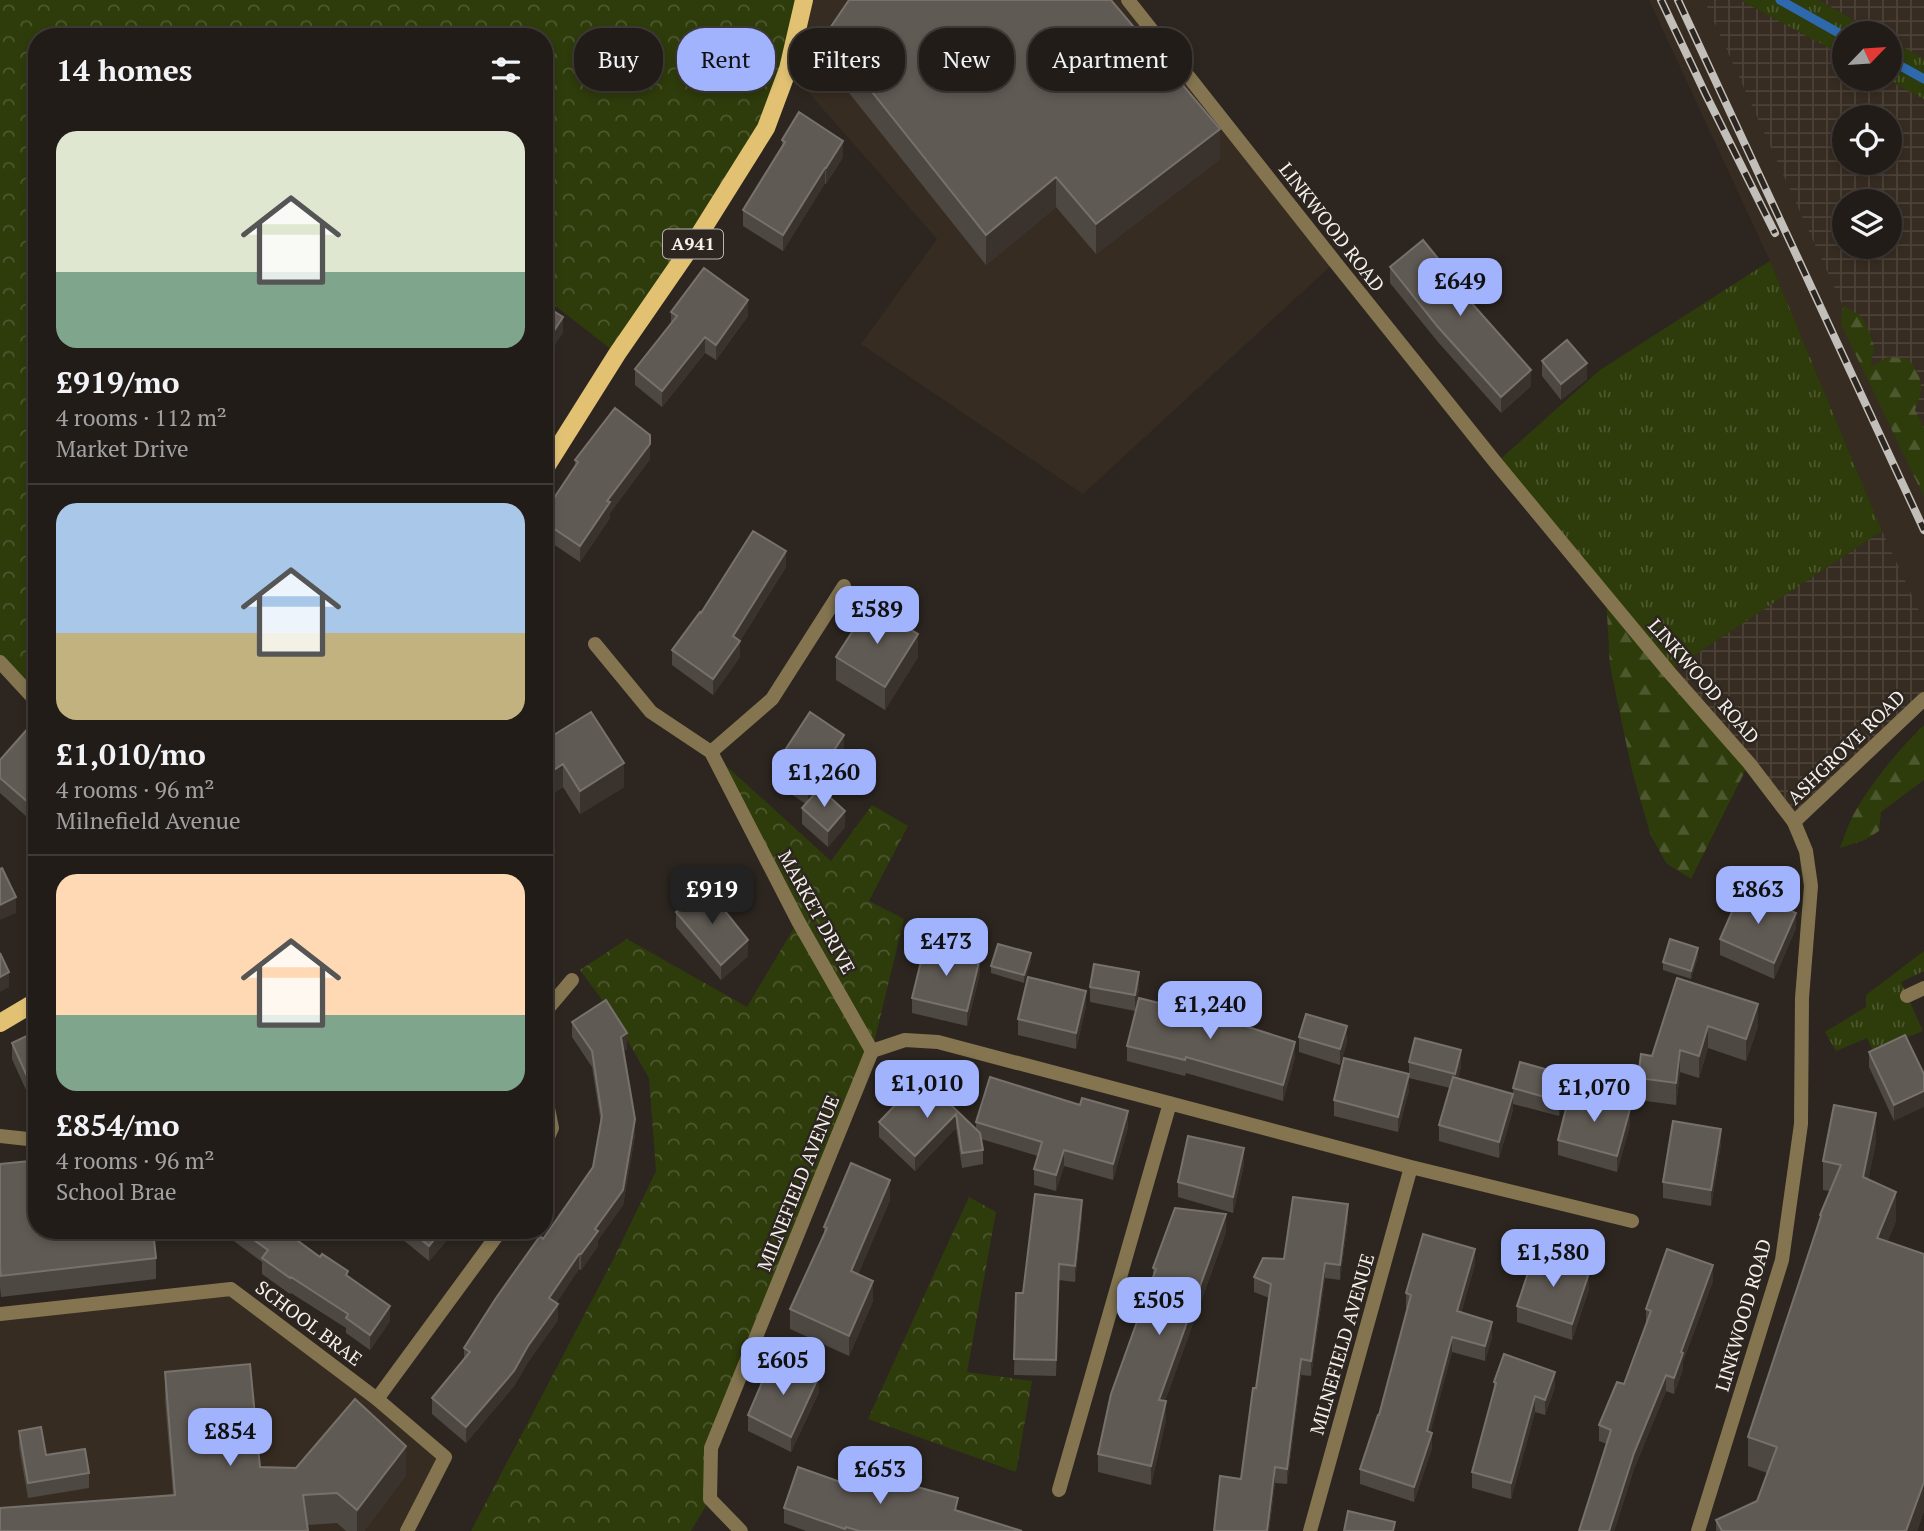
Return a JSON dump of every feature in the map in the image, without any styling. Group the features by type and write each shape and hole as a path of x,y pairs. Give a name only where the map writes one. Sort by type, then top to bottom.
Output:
{"main road":[{"name":"A941","path":"553,456 617,354 699,235 766,128 788,69 804,0"},
{"path":"0,1023 28,1006"}],"street":[{"name":"LINKWOOD ROAD","path":"1129,0 1488,452 1669,672 1749,763 1794,822 1806,850 1811,886 1802,998 1801,1124 1782,1260 1698,1531"},
{"path":"711,752 772,699 844,586"},
{"name":"MARKET DRIVE","path":"595,644 651,712 711,752 799,921 872,1051"},
{"path":"0,662 28,692"},
{"name":"ASHGROVE ROAD","path":"1794,822 1924,699"},
{"path":"553,1002 572,980"},
{"path":"1907,996 1924,988"},
{"path":"872,1051 905,1040 937,1042 1412,1167 1632,1221"},
{"name":"MILNEFIELD AVENUE","path":"741,1531 710,1499 711,1448 872,1051"},
{"path":"1059,1490 1170,1103"},
{"path":"0,1136 28,1139"},
{"name":"MILNEFIELD AVENUE","path":"1310,1531 1412,1167"},
{"path":"377,1399 494,1239"},
{"name":"SCHOOL BRAE","path":"0,1314 231,1289 377,1399 445,1457 407,1531"}],"shaded area":[{"path":"804,0 1128,0 1150,28 1028,28 1028,91 1192,91 1192,81 1335,262 1083,494 861,344 937,239 807,91 905,91 905,28 798,28"},
{"path":"1649,0 1704,0 1870,366 1924,477 1924,621 1882,531 1770,261"},
{"path":"1704,0 1740,0 1832,50 1832,91 1902,91 1902,87 1924,99 1924,477 1870,366"},
{"path":"1818,0 1924,0 1924,59 1902,47 1902,21 1856,21"},
{"path":"1882,531 1924,621 1924,699 1794,822 1669,672"},
{"path":"231,1289 445,1457 407,1531 0,1531 0,1314"}],"green space":[{"path":"0,0 802,0 794,28 789,28 789,46 766,128 617,354 553,304 553,28 28,28 28,692 0,662"},
{"path":"1740,0 1818,0 1856,21 1832,21 1832,50"},
{"path":"1902,47 1924,59 1924,99 1902,87"},
{"path":"1770,261 1882,531 1669,672 1496,463 1600,370"},
{"path":"1843,305 1861,316 1869,331 1874,347 1871,366 1888,357 1908,359 1920,378 1921,389 1915,410 1924,428 1924,497 1841,324"},
{"path":"1606,596 1749,763 1691,879 1667,864 1651,836 1632,771 1610,666"},
{"path":"1924,725 1924,780 1881,812 1879,831 1865,840 1840,848 1864,797 1893,758"},
{"path":"711,752 831,861 872,805 908,826 869,901 904,919 872,1051 711,1447 710,1499 691,1531 471,1531 613,1260 656,1171 649,1078 611,1012 580,970 627,939 747,1007 798,921"},
{"path":"1924,951 1924,971 1901,982 1923,1031 1873,1051 1867,1038 1836,1051 1825,1032 1866,1007 1866,995"},
{"path":"969,1197 996,1212 967,1372 1032,1381 1016,1472 868,1419"}],"building":[{"path":"849,0 1111,0 1135,28 1028,28 1028,91 1188,91 1220,129 1096,224 1056,177 986,235 871,91 905,91 905,28 830,28"},
{"path":"799,112 843,141 783,235 743,210 785,142 782,140"},
{"path":"1423,240 1462,288 1460,290 1531,370 1501,397 1438,327 1390,267"},
{"path":"704,268 748,300 716,345 705,337 662,391 635,369 677,316 671,312"},
{"path":"553,311 563,317 553,332"},
{"path":"1567,340 1587,363 1561,384 1542,361"},
{"path":"615,408 650,435 650,444 607,501 610,502 580,546 553,528 553,500 578,462 575,460"},
{"path":"753,531 786,551 733,636 740,641 713,679 672,650 701,613"},
{"path":"870,604 918,634 885,687 836,657"},
{"path":"591,712 624,763 580,791 563,764 553,771 553,735"},
{"path":"810,712 844,735 808,790 774,767"},
{"path":"28,728 28,802 0,778 0,760"},
{"path":"820,788 845,811 828,831 802,808"},
{"path":"2,868 16,897 0,905 0,869"},
{"path":"705,886 748,940 721,965 676,912"},
{"path":"1742,889 1796,913 1774,963 1720,939"},
{"path":"1670,939 1698,948 1691,971 1663,962"},
{"path":"998,944 1031,953 1024,975 991,966"},
{"path":"925,945 980,958 967,1011 912,998"},
{"path":"0,953 9,972 0,977"},
{"path":"1094,964 1139,972 1135,995 1090,987"},
{"path":"1028,977 1086,991 1076,1033 1018,1019"},
{"path":"1677,978 1758,1004 1746,1039 1708,1026 1699,1056 1680,1050 1676,1083 1638,1078 1641,1054 1652,1056"},
{"path":"1139,998 1223,1019 1295,1042 1283,1085 1186,1057 1185,1060 1127,1046"},
{"path":"606,1000 627,1033 621,1037 635,1119 623,1190 595,1229 598,1231 549,1298 558,1304 514,1371 466,1427 432,1398 470,1352 464,1348 538,1239 553,1239 553,1225 593,1167 602,1116 592,1051 572,1022"},
{"path":"1306,1014 1347,1026 1340,1049 1299,1037"},
{"path":"28,1035 28,1078 12,1043"},
{"path":"1905,1035 1924,1074 1924,1091 1894,1105 1869,1052"},
{"path":"1415,1038 1461,1050 1455,1074 1409,1062"},
{"path":"1344,1058 1409,1074 1398,1117 1334,1100"},
{"path":"1520,1062 1566,1075 1559,1101 1513,1088"},
{"path":"922,1077 980,1133 983,1150 962,1153 956,1114 915,1156 879,1122"},
{"path":"990,1077 1080,1105 1082,1098 1128,1111 1113,1164 1064,1150 1056,1175 1034,1169 1042,1142 976,1122"},
{"path":"1453,1077 1513,1094 1499,1142 1439,1125"},
{"path":"1570,1093 1630,1109 1617,1156 1558,1140"},
{"path":"1834,1105 1876,1113 1863,1177 1896,1192 1877,1238 1924,1254 1924,1482 1906,1531 1722,1531 1716,1520 1757,1501 1777,1447 1748,1437 1820,1215 1841,1165 1823,1161"},
{"path":"1673,1121 1721,1129 1711,1190 1663,1182"},
{"path":"1188,1136 1244,1148 1233,1197 1178,1182"},
{"path":"28,1161 28,1239 154,1239 156,1258 1,1276 0,1164"},
{"path":"851,1163 890,1180 851,1271 873,1281 849,1336 790,1309 827,1228 824,1227"},
{"path":"1035,1194 1082,1200 1075,1266 1059,1264 1056,1360 1014,1359 1016,1293 1023,1293"},
{"path":"1293,1197 1348,1204 1340,1265 1325,1263 1311,1361 1301,1359 1287,1469 1275,1467 1267,1531 1214,1531 1220,1476 1241,1479 1253,1388 1256,1388 1271,1284 1254,1277 1263,1258 1284,1259"},
{"path":"1175,1208 1226,1214 1159,1400 1166,1401 1151,1466 1098,1454 1111,1394"},
{"path":"1423,1234 1475,1249 1457,1311 1492,1322 1485,1346 1452,1337 1427,1431 1432,1433 1414,1487 1360,1469 1379,1415 1411,1295 1406,1293"},
{"path":"253,1239 295,1239 320,1257 322,1254 348,1271 346,1275 390,1306 370,1335 346,1318 348,1314 262,1258 268,1250"},
{"path":"421,1239 435,1239 429,1246"},
{"path":"1667,1249 1713,1265 1674,1378 1666,1375 1634,1453 1609,1531 1579,1531 1611,1430 1599,1425 1617,1382 1624,1384 1651,1311 1646,1309"},
{"path":"1534,1255 1589,1273 1572,1324 1517,1306"},
{"path":"1504,1354 1555,1372 1545,1400 1535,1396 1511,1483 1472,1472 1496,1383 1494,1382"},
{"path":"772,1359 819,1376 791,1437 748,1415"},
{"path":"250,1364 260,1467 296,1468 355,1399 406,1446 357,1510 337,1493 303,1495 308,1531 0,1531 0,1508 175,1495 165,1372"},
{"path":"41,1427 46,1455 85,1449 89,1473 28,1483 19,1431"},
{"path":"798,1467 863,1490 869,1474 958,1498 955,1510 1022,1531 845,1529 784,1508"},
{"path":"1348,1511 1395,1522 1393,1531 1344,1531"}],"waterway":[{"path":"1780,0 1832,29"},
{"path":"1902,67 1924,79"}],"railway":[{"path":"1661,0 1775,233"},
{"path":"1678,0 1924,530"}]}
